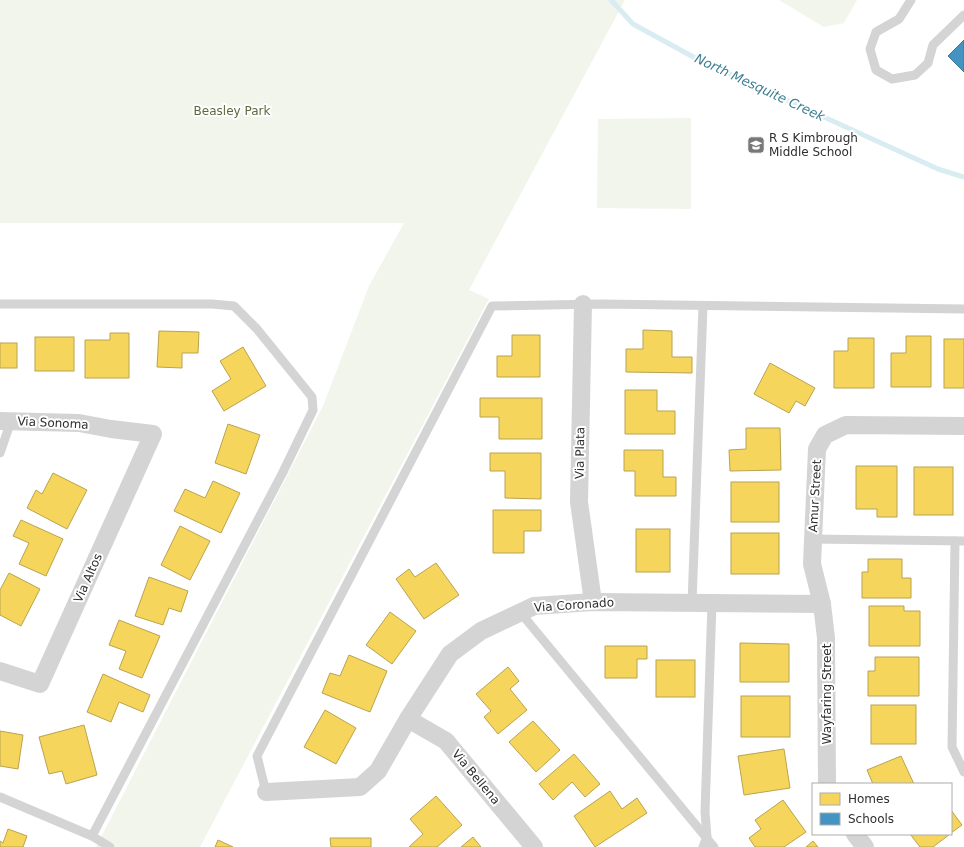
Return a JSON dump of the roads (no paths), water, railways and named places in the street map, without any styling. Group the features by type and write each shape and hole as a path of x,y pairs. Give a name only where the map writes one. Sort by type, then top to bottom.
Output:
{"street":[{"name":"Via Plata","path":"583,304 579,502 593,602"},
{"name":"Via Sonoma","path":"5,421 79,423 111,429 153,434"},
{"name":"Amur Street","path":"822,604 812,564 817,449 825,435 846,425 964,426"},
{"name":"Via Altos","path":"0,671 40,684 153,434"},
{"name":"Via Coronado","path":"266,792 360,787 378,771 408,719 450,654 481,631 534,606 593,602 822,604"},
{"name":"Wayfaring Street","path":"822,604 826,638 827,783"},
{"name":"Via Bellena","path":"408,719 446,742 534,847"},
{"path":"856,835 866,847"}],"lane":[{"path":"911,0 899,19 876,32 870,49 876,70 892,79 915,75 928,63 934,45 964,15"},
{"path":"0,304 212,304 234,306 257,329 312,397 313,410 286,465 92,836"},
{"path":"266,792 257,756 492,306 583,304 964,309"},
{"path":"692,603 703,306"},
{"path":"0,453 5,421"},
{"path":"813,539 959,541 952,747 964,772"},
{"path":"703,847 706,837 705,812 712,603"},
{"path":"520,612 714,847"},
{"path":"0,797 92,836 110,847"}],"waterway":[{"name":"North Mesquite Creek","path":"611,0 633,24 697,59 938,169 964,177"}],"place":[{"name":"R S Kimbrough Middle School","path":"756,145"}],"park label":[{"name":"Beasley Park","path":"232,111"}]}
